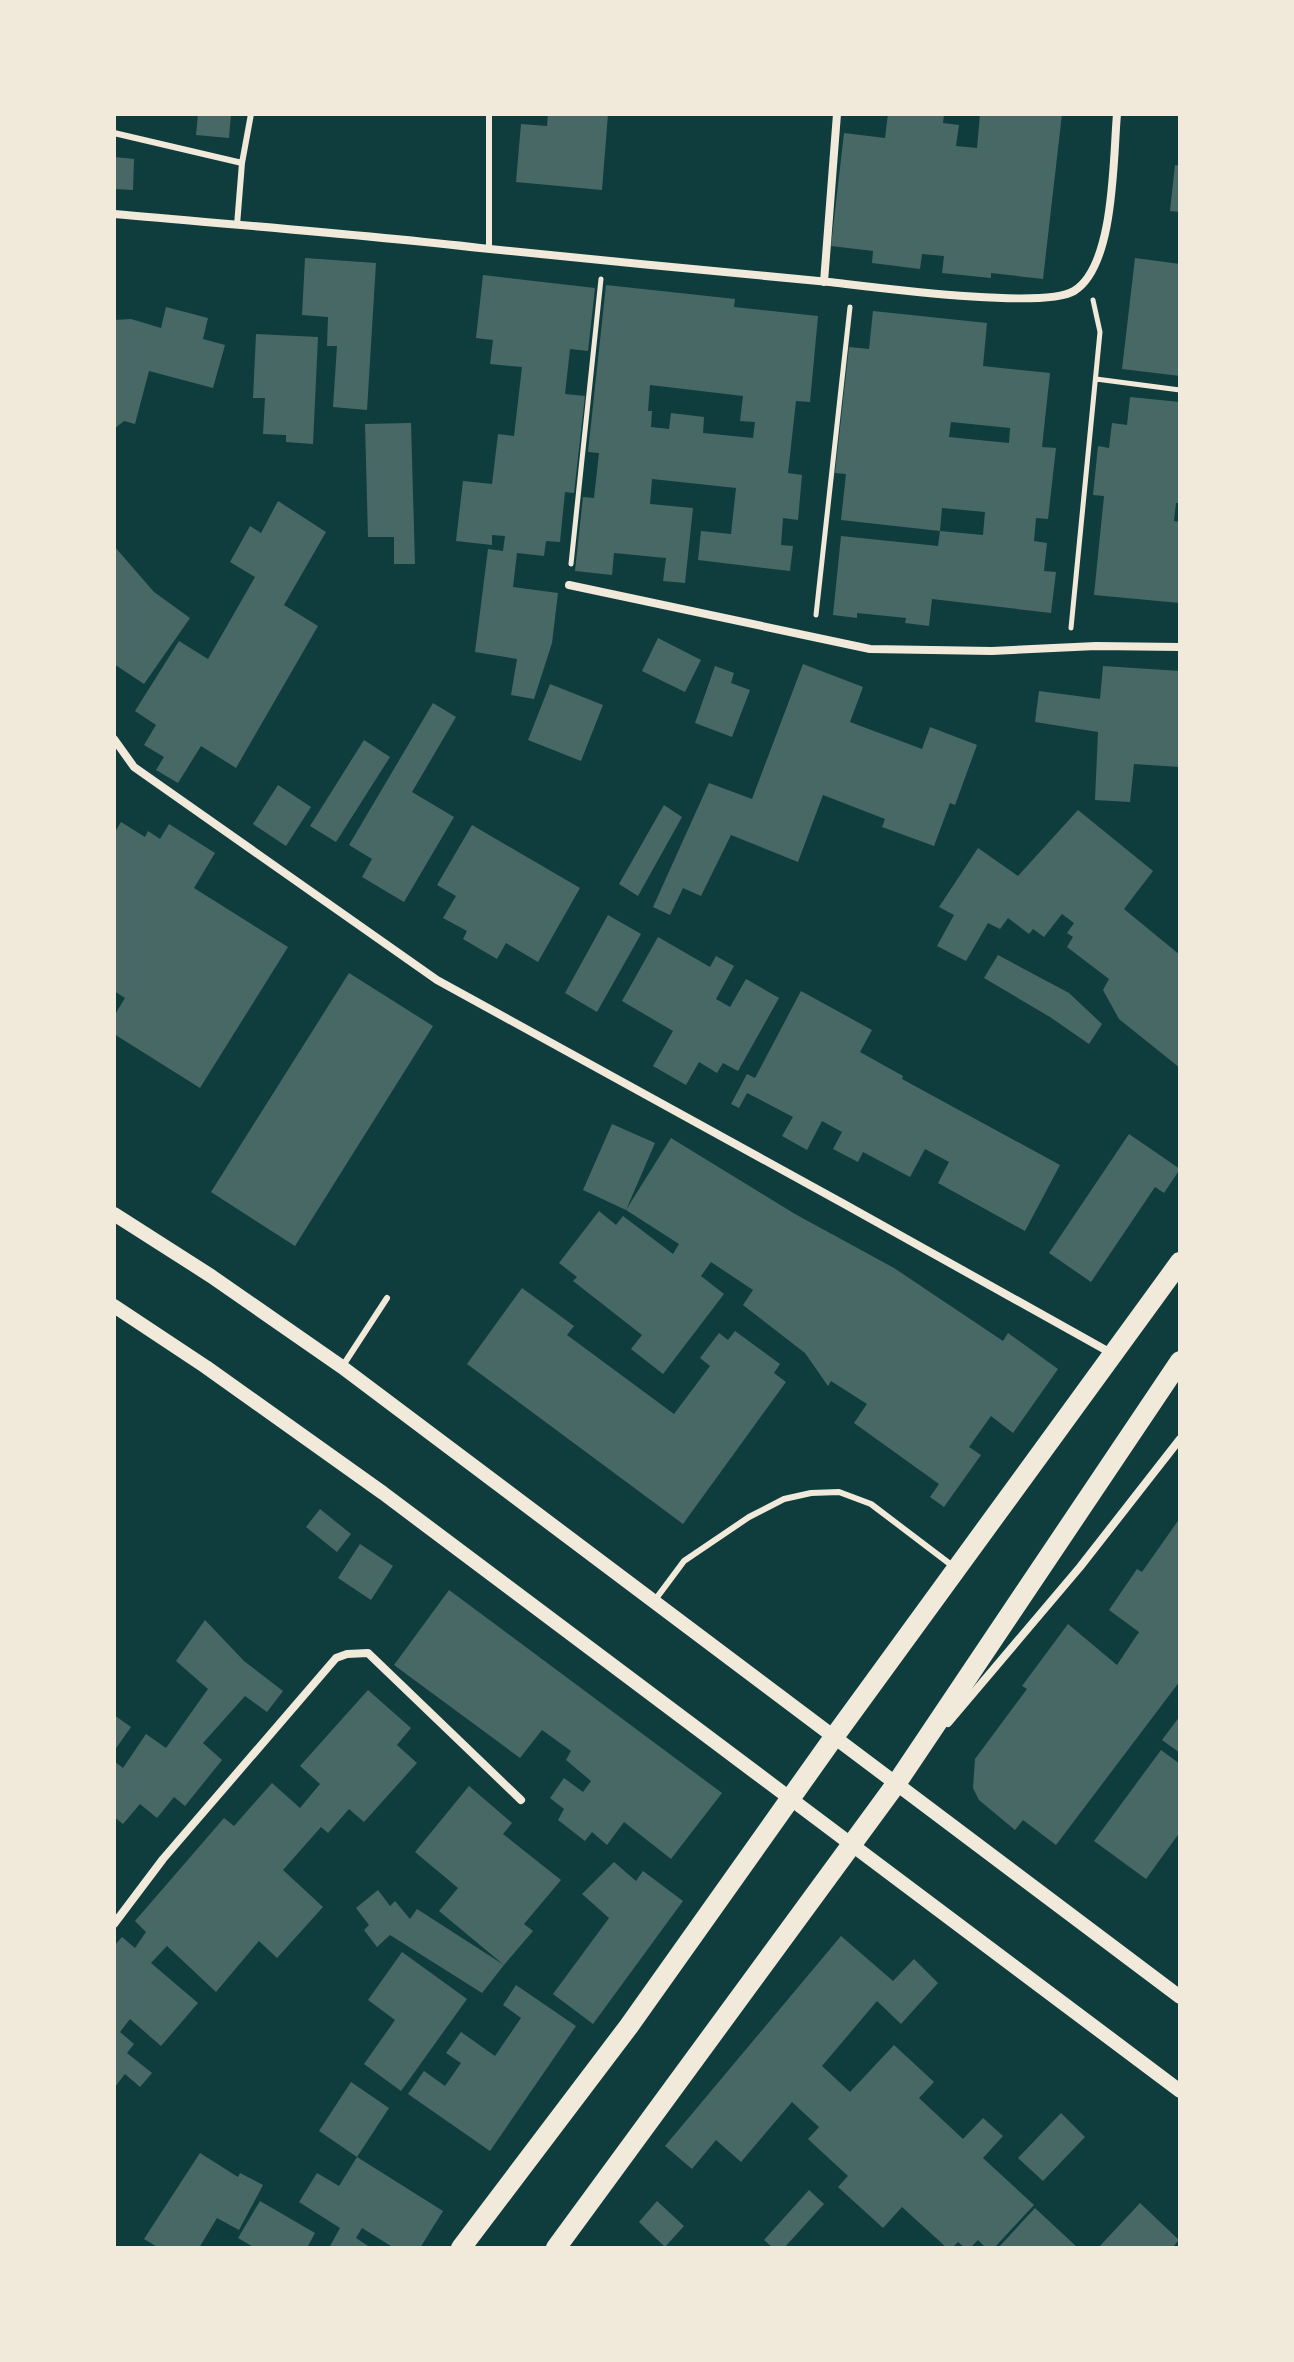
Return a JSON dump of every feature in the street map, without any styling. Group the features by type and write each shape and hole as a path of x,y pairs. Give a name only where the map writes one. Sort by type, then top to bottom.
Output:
{"main road":[{"path":"461,2248 629,2026 834,1737 1180,1262"},
{"path":"556,2248 896,1784 1180,1361"}],"street":[{"path":"824,282 837,114"},
{"path":"114,214 852,285 1019,299 1062,296 1085,281 1102,245 1117,114"},
{"path":"569,585 870,649 992,651 1136,645 1180,647"},
{"path":"114,739 134,767 437,980 1114,1355"},
{"path":"114,1214 211,1276 342,1367 1180,1997"},
{"path":"114,1306 372,1484 1180,2091"},
{"path":"896,1784 1080,1567 1180,1439"},
{"path":"114,1924 163,1859 336,1658 347,1654 368,1653 521,1800"}],"lane":[{"path":"237,225 242,163 251,114"},
{"path":"489,114 489,249"},
{"path":"114,133 242,163"},
{"path":"342,1367 387,1298"},
{"path":"654,1601 684,1561 749,1517 784,1499 811,1493 839,1492 871,1504 957,1569"}],"path":[{"path":"569,585 603,261"},
{"path":"1069,649 1099,322 1085,281"},
{"path":"814,636 852,285"},
{"path":"1096,379 1180,390"}],"building":[{"path":"198,114 231,114 229,138 196,135"},
{"path":"548,114 608,114 602,190 516,182 521,124 547,126"},
{"path":"888,114 944,114 943,123 959,125 956,146 977,148 980,114 1062,114 1043,279 991,273 991,278 942,273 944,256 922,254 920,269 872,263 873,251 831,246 844,133 885,138"},
{"path":"114,157 134,159 133,190 114,189"},
{"path":"1175,165 1180,166 1180,212 1170,211"},
{"path":"305,258 376,263 367,410 333,407 337,346 327,346 328,317 302,315"},
{"path":"1135,258 1180,264 1180,376 1122,369"},
{"path":"483,275 595,288 588,351 570,349 565,394 585,396 574,493 565,492 560,542 546,541 544,556 517,553 513,587 558,593 552,643 534,699 511,695 517,659 475,652 488,549 503,551 505,536 492,535 492,545 456,541 463,481 492,484 498,434 514,436 522,367 490,364 493,340 476,338"},
{"path":"606,285 735,299 734,307 818,316 810,402 796,401 788,473 802,475 798,520 783,518 781,545 793,546 790,571 698,560 701,531 731,534 736,488 652,479 650,504 693,508 685,583 663,581 666,558 614,553 612,575 575,571 583,497 594,498 599,453 588,452","holes":["650,385 743,396 740,421 755,422 753,438 703,433 704,417 671,413 669,429 651,427 652,411 648,411"]},
{"path":"166,307 208,318 203,339 225,345 213,388 149,371 135,424 124,421 114,429 114,320 131,319 161,328"},
{"path":"873,311 987,323 983,366 1050,373 1042,447 1056,448 1048,519 1036,518 1034,541 1047,543 1044,571 1056,572 1051,613 932,599 929,626 905,623 906,618 857,613 857,618 833,615 841,536 938,546 940,531 841,520 846,474 835,473 849,347 869,349","holes":["951,422 1010,428 1009,443 949,437","942,508 985,512 983,535 940,531"]},
{"path":"256,334 318,337 313,444 286,442 286,435 263,434 265,398 253,398"},
{"path":"1130,397 1180,402 1180,503 1176,503 1174,521 1180,522 1180,603 1094,595 1104,496 1093,495 1098,446 1109,448 1112,423 1127,425"},
{"path":"411,423 415,564 394,564 394,537 368,537 365,424"},
{"path":"278,501 326,532 284,605 318,626 236,768 201,746 178,783 156,770 164,757 144,745 156,725 135,711 179,641 208,659 255,577 230,562 250,526 261,533"},
{"path":"114,546 154,592 190,618 144,684 114,664"},
{"path":"658,638 701,660 685,692 642,671"},
{"path":"803,664 863,687 850,722 922,749 930,727 977,745 955,805 950,803 934,846 882,827 885,819 823,795 798,862 731,835 701,896 683,888 670,915 653,907 709,783 752,799"},
{"path":"715,666 734,673 731,683 750,690 732,737 695,723"},
{"path":"1103,666 1180,671 1180,767 1134,764 1130,802 1095,800 1098,732 1035,722 1039,691 1100,699"},
{"path":"550,684 603,705 581,761 528,740"},
{"path":"433,703 456,717 412,792 454,817 404,902 362,877 372,859 349,845"},
{"path":"364,740 390,757 336,842 310,826"},
{"path":"278,785 311,807 286,846 253,824"},
{"path":"664,805 682,817 638,896 619,884"},
{"path":"1078,810 1153,871 1124,909 1180,955 1180,1068 1119,1019 1103,990 1109,979 1067,947 1073,937 1067,933 1074,923 1062,914 1044,937 1033,929 1029,934 1008,918 1000,929 988,923 966,961 937,946 954,915 939,907 978,848 1018,876"},
{"path":"121,822 145,837 148,831 160,839 169,824 215,853 194,888 288,947 200,1088 114,1034 114,1016 125,998 114,991 114,834"},
{"path":"472,825 580,888 538,962 506,943 497,959 463,939 467,931 443,918 456,896 437,885"},
{"path":"608,915 641,934 597,1012 565,993"},
{"path":"658,937 710,967 716,956 734,966 716,999 730,1007 746,979 779,998 738,1071 723,1063 717,1073 699,1062 686,1085 653,1066 673,1031 622,1001"},
{"path":"998,955 1069,993 1102,1024 1089,1044 984,978"},
{"path":"349,973 433,1026 295,1246 211,1192"},
{"path":"801,991 872,1030 860,1052 903,1076 902,1079 1060,1165 1025,1231 938,1183 949,1162 925,1149 910,1177 863,1152 858,1162 833,1149 842,1132 822,1121 807,1150 782,1136 793,1117 747,1093 739,1108 731,1104 747,1074 755,1078"},
{"path":"612,1124 655,1143 626,1210 583,1190"},
{"path":"1129,1134 1180,1169 1164,1193 1155,1187 1091,1282 1049,1253"},
{"path":"671,1138 795,1214 894,1268 1003,1341 1008,1333 1058,1369 1013,1433 991,1416 969,1447 981,1455 944,1507 930,1497 939,1484 854,1423 867,1404 831,1381 828,1386 805,1353 743,1305 753,1290 711,1262 701,1276 724,1294 663,1374 631,1349 642,1335 573,1281 577,1277 559,1263 599,1211 616,1225 623,1216 673,1254 679,1244 626,1210"},
{"path":"522,1288 574,1326 567,1335 674,1414 710,1366 700,1358 719,1333 728,1340 735,1331 780,1364 774,1373 786,1382 683,1524 467,1364"},
{"path":"320,1509 351,1534 337,1552 306,1527"},
{"path":"1180,1518 1180,1681 1056,1845 1023,1820 1015,1830 979,1800 973,1788 975,1759 1027,1689 1022,1686 1068,1624 1117,1665 1139,1632 1109,1610 1137,1569 1142,1572"},
{"path":"360,1544 393,1566 371,1600 338,1578"},
{"path":"449,1590 722,1793 671,1859 624,1822 607,1845 592,1832 585,1841 558,1820 564,1809 550,1798 564,1778 583,1792 591,1781 566,1760 571,1751 542,1730 520,1758 394,1665"},
{"path":"205,1620 244,1661 283,1691 267,1712 245,1696 203,1743 222,1760 185,1806 174,1797 157,1818 140,1804 123,1824 114,1817 114,1761 123,1768 146,1734 166,1748 208,1689 176,1661"},
{"path":"368,1690 411,1728 397,1745 417,1763 364,1822 349,1809 328,1833 321,1827 283,1870 323,1907 277,1958 259,1941 216,1992 167,1946 151,1963 198,2003 161,2046 130,2019 120,2032 134,2044 127,2053 152,2073 140,2087 125,2074 114,2088 114,1946 122,1937 135,1948 146,1932 135,1921 224,1818 234,1826 272,1783 300,1808 320,1784 300,1766"},
{"path":"114,1715 131,1727 114,1751"},
{"path":"1180,1716 1180,1753 1162,1740"},
{"path":"1161,1750 1180,1764 1180,1832 1146,1879 1094,1841"},
{"path":"469,1786 512,1823 503,1834 561,1880 524,1924 533,1931 504,1965 439,1911 458,1888 415,1852"},
{"path":"614,1862 636,1881 643,1871 683,1901 593,2024 553,1994 609,1918 582,1894"},
{"path":"378,1890 390,1906 395,1901 410,1919 417,1909 504,1965 482,1993 390,1935 377,1947 364,1930 369,1925 356,1908"},
{"path":"841,1936 893,1981 914,1959 938,1983 901,2024 877,2001 822,2066 850,2092 894,2045 934,2082 919,2098 963,2139 983,2118 1003,2136 983,2158 1034,2205 994,2248 986,2248 978,2240 970,2248 958,2242 947,2248 902,2207 883,2228 838,2187 848,2176 808,2139 819,2127 792,2102 741,2162 716,2140 692,2169 665,2146"},
{"path":"402,1952 467,1999 401,2091 364,2064 395,2020 368,2000"},
{"path":"516,1985 576,2026 490,2151 408,2094 424,2071 445,2086 461,2063 446,2053 461,2032 495,2056 521,2018 503,2005"},
{"path":"351,2082 389,2108 357,2157 319,2131"},
{"path":"1061,2113 1085,2137 1043,2181 1018,2158"},
{"path":"200,2153 238,2177 240,2173 263,2185 239,2230 217,2218 199,2248 159,2248 144,2239"},
{"path":"357,2157 443,2211 420,2248 394,2248 362,2228 356,2238 371,2248 329,2248 340,2228 299,2202 317,2173 339,2186"},
{"path":"809,2190 824,2204 784,2248 773,2248 764,2240"},
{"path":"260,2201 315,2233 307,2248 255,2248 238,2238"},
{"path":"657,2201 684,2226 665,2247 639,2222"},
{"path":"1140,2203 1179,2240 1172,2248 1098,2248"},
{"path":"1035,2208 1078,2248 998,2248"}]}
